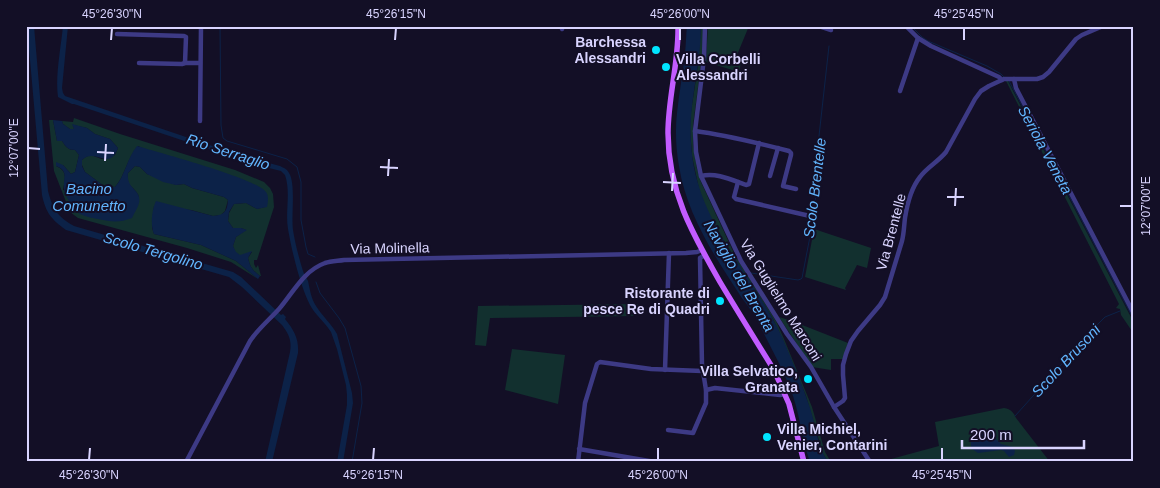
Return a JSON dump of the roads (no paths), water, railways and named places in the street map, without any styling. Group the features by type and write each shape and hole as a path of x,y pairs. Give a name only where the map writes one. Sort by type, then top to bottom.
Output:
{"main road":[{"path":"678,26 678,50 669,112 668,133 672,175 679,199 701,254 774,370 789,404 804,462"}],"street":[{"path":"200,121 201,26"},
{"name":"Via Guglielmo Marconi","path":"705,26 704,58 694,131 696,152 702,176 741,261 787,334 811,367 834,407 870,462"},
{"path":"820,26 831,30"},
{"path":"906,26 918,38 931,46 1007,79 1016,88 1134,314"},
{"name":"Via Brentelle","path":"834,407 845,398 844,365 851,341 885,297 902,241 906,213 916,182 946,152 978,95 985,88 1007,79 1037,78 1045,75 1076,39 1103,26"},
{"path":"117,34 184,36 186,37 185,63"},
{"path":"900,91 918,38"},
{"path":"139,63 200,63"},
{"path":"694,131 728,136 791,152 783,186 796,189"},
{"path":"702,176 709,174 747,185 750,182 759,143"},
{"path":"770,176 778,148"},
{"path":"738,182 734,197 736,199 810,216"},
{"path":"665,370 669,254"},
{"path":"668,430 693,433 706,403 706,390 702,371 701,254"},
{"name":"Via Molinella","path":"186,462 255,334 279,309 296,285 324,263 336,261 701,254"},
{"path":"578,462 585,403 597,364 600,362 665,370 702,371"},
{"path":"706,390 715,388 785,394"},
{"path":"580,449 656,462"}],"water":[{"name":"Scolo Tergolino","path":"27,26 34,26 48,191 54,208 60,216 74,226 233,272 241,277 281,315 283,314 286,317 285,319 297,339 298,353 272,462 265,462 291,348 286,331 242,287 229,277 66,230 53,219 45,207 42,195"},
{"name":"Rio Serraglio","path":"63,26 68,26 62,88 65,96 239,155 280,166 288,172 293,192 293,230 303,272 308,281 314,303 337,334 352,393 353,403 343,462 337,462 347,405 346,385 331,332 310,305 297,268 288,229 288,188 285,175 281,171 253,164 72,104 58,97 58,71"},
{"name":"Naviglio del Brenta","path":"687,26 701,26 691,114 691,143 695,171 703,197 726,245 782,337 804,390 819,443 828,462 810,462 793,396 781,367 755,316 710,248 688,200 679,166 676,133"},
{"name":"Bacino Comunetto","path":"53,120 62,121 70,129 74,129 72,124 87,128 95,134 110,139 118,148 111,158 106,159 92,156 82,160 85,172 104,186 115,187 137,146 227,173 245,180 266,192 268,199 267,207 257,209 246,203 234,204 229,212 228,221 233,228 247,230 236,237 233,246 240,255 252,251 248,258 252,268 260,276 258,279 236,261 201,245 154,234 152,217 156,201 213,216 220,215 226,210 228,200 224,197 184,184 176,185 163,182 147,174 140,167 135,166 128,173 129,183 139,198 132,218 123,221 111,221 88,217 77,212 65,194 64,172 56,166 56,162 63,165 71,174 75,172 79,155 75,150 67,148 62,141 57,141"},
{"path":"978,433 991,434 1001,444 1013,447 1014,455 1009,457 1001,450 978,453 972,449 971,441 973,436"}],"waterway":[{"name":"Rio Serraglio","path":"220,26 221,125 223,138 227,141 287,159 297,167 301,182 301,220 306,247 308,254 315,257"},
{"name":"Seriola Veneta","path":"911,26 928,41 987,66 1004,77"},
{"name":"Scolo Brentelle","path":"751,273 798,280 802,278 815,208 819,136 829,46"},
{"name":"Seriola Veneta","path":"1009,81 1134,320"},
{"path":"316,282 320,293 345,328 361,386 362,403 352,462"},
{"name":"Scolo Brusoni","path":"1015,416 1096,326 1105,317 1120,311"}],"place":[{"name":"Barchessa Alessandri","path":"656,50"},
{"name":"Villa Corbelli Alessandri","path":"666,67"},
{"name":"Ristorante di pesce Re di Quadri","path":"720,301"},
{"name":"Villa Selvatico, Granata","path":"808,379"},
{"name":"Villa Michiel, Venier, Contarini","path":"767,437"}]}
